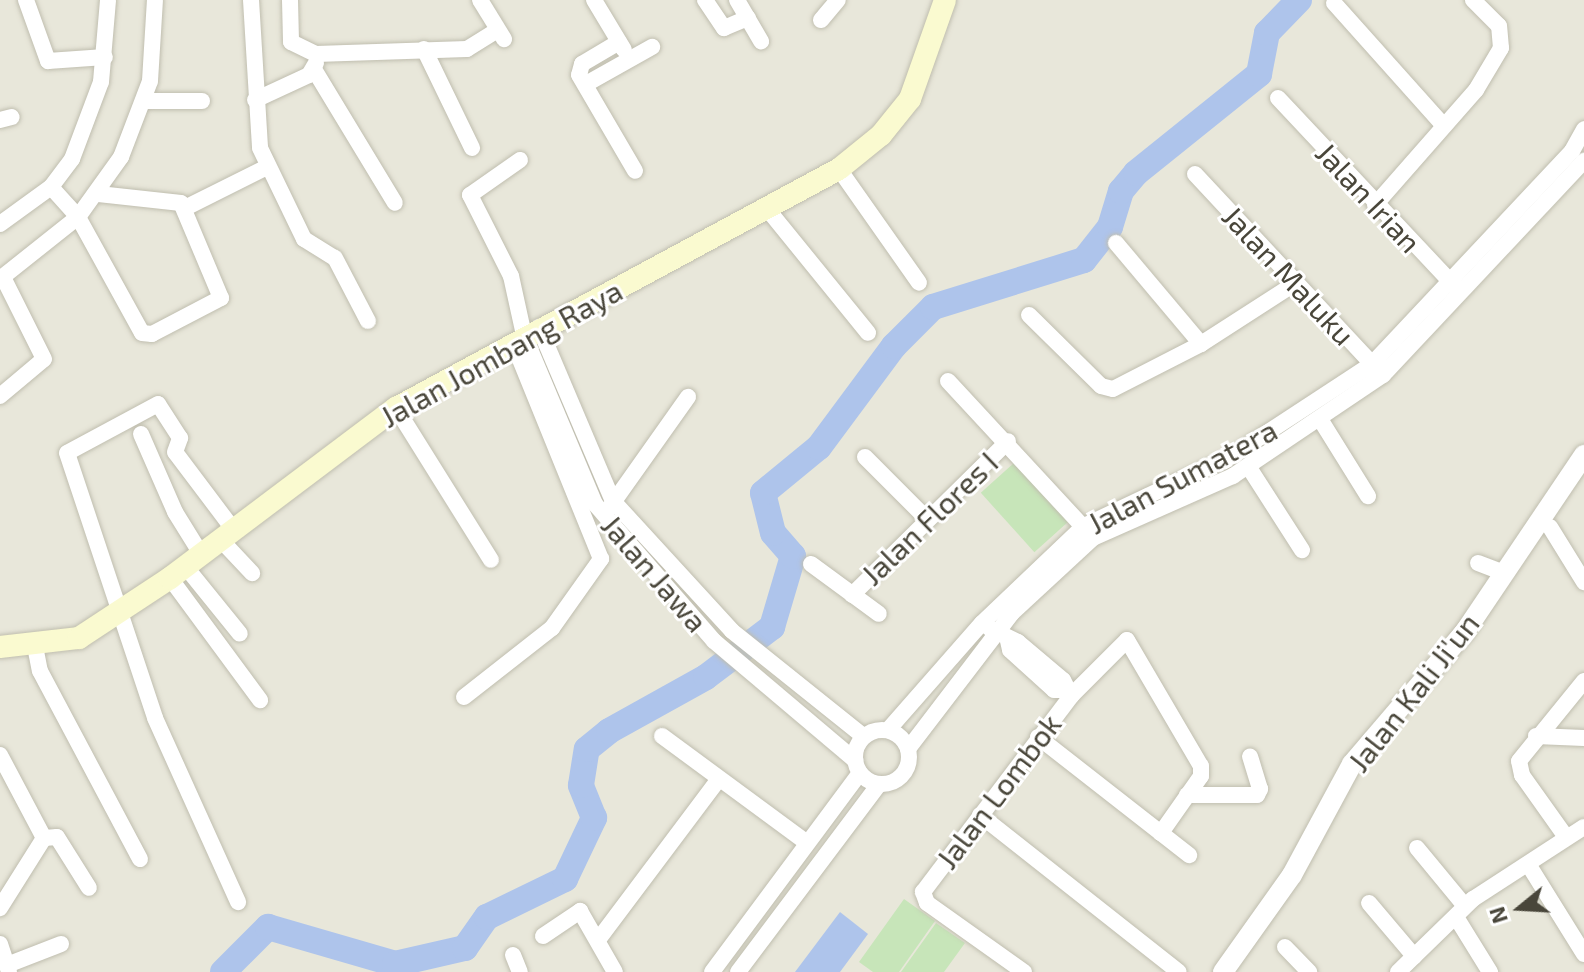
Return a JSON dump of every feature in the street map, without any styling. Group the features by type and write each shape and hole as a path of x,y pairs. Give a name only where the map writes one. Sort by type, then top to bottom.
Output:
{"main road":[{"name":"Jalan Jombang Raya","path":"0,647 35,646 79,638 118,616 396,408 526,335 769,211 839,169 881,135 910,99 944,0"}],"street":[{"path":"26,0 48,61 105,57"},
{"path":"0,224 51,187 89,123 105,57 108,0"},
{"path":"0,396 44,359 2,278 78,217 98,194 145,101 155,0"},
{"path":"251,0 257,140 267,167 304,239 335,258 368,321"},
{"path":"290,0 291,42 316,54 467,49 501,34 480,0"},
{"path":"594,0 629,59"},
{"path":"705,0 724,28 748,18"},
{"path":"737,0 761,41"},
{"path":"821,20 838,0"},
{"path":"1375,205 1490,71 1502,38 1499,26 1473,0"},
{"path":"1334,3 1443,125"},
{"path":"619,42 582,64 579,75 635,171"},
{"path":"586,84 652,47"},
{"path":"424,49 472,148"},
{"path":"316,54 315,71 395,203"},
{"path":"255,100 315,71"},
{"name":"Jalan Irian","path":"1278,98 1456,288"},
{"path":"145,101 202,101"},
{"name":"Jalan Sumatera","path":"1456,288 1572,151 1584,129"},
{"path":"464,697 552,628 601,559 526,335 511,276 470,195 520,160"},
{"name":"Jalan Sumatera","path":"1088,532 1248,466 1320,419 1378,369 1584,161"},
{"path":"185,208 267,167"},
{"path":"839,169 919,283"},
{"name":"Jalan Maluku","path":"1195,174 1294,284 1378,369"},
{"path":"51,187 78,217 138,328 152,334 223,295 185,208 176,200 98,194"},
{"path":"769,211 868,333"},
{"path":"1116,243 1201,344"},
{"path":"1029,315 1110,390 1133,383 1201,344 1294,284"},
{"name":"Jalan Jawa","path":"526,335 613,501 753,651 863,736"},
{"name":"Jalan Jawa","path":"526,335 604,517 718,646 857,767"},
{"name":"Jalan Sumatera","path":"888,730 995,632 1088,532 1230,457 1378,369"},
{"path":"948,381 1008,441 1088,532"},
{"path":"604,517 688,397"},
{"path":"238,902 155,718 118,616 67,453 155,403 179,435 175,452 252,573"},
{"path":"396,408 491,560"},
{"path":"1320,419 1368,496"},
{"path":"141,434 167,489 185,566 260,700"},
{"name":"Jalan Flores I","path":"852,595 926,518 1008,441"},
{"name":"Jalan Kali Ji'un","path":"1223,972 1292,875 1352,764 1464,633 1584,455"},
{"path":"865,457 926,518"},
{"path":"1248,466 1302,550"},
{"path":"167,489 190,472"},
{"path":"1550,527 1584,582"},
{"path":"1478,563 1504,573"},
{"name":"Jalan Flores I","path":"811,564 879,614"},
{"path":"185,566 240,634"},
{"path":"718,646 730,629"},
{"name":"Jalan Sumatera","path":"908,749 995,632"},
{"name":"Jalan Lombok","path":"995,632 1054,690 1068,693"},
{"name":"Jalan Lombok","path":"1024,972 927,903 926,887 1068,693 1127,640 1201,766 1187,795"},
{"path":"35,646 40,671 140,859"},
{"path":"1566,837 1518,765 1536,736 1584,681"},
{"path":"712,972 807,843 857,767 863,736 888,730 908,749 905,771 894,781 879,784 746,969 729,950"},
{"path":"662,736 807,843"},
{"path":"1536,736 1584,738"},
{"path":"1038,737 1189,855"},
{"path":"0,755 44,838"},
{"path":"1161,833 1187,795 1257,795 1250,756"},
{"path":"857,767 879,784"},
{"path":"598,940 719,779"},
{"path":"980,815 1179,972"},
{"path":"1398,972 1460,912 1584,827"},
{"path":"44,838 57,837 89,888"},
{"path":"0,908 44,838"},
{"path":"1417,848 1460,912 1490,972"},
{"path":"1528,864 1584,954"},
{"path":"1369,903 1414,956"},
{"path":"543,936 580,911 615,972"},
{"path":"0,944 8,968 61,944"},
{"path":"1285,947 1309,972"},
{"path":"513,955 520,972"}],"shaded area":[{"path":"0,0 1584,0 1584,972 0,972"}],"green space":[{"path":"1015,462 1069,521 1034,552 981,493"},
{"path":"904,899 935,921 899,972 873,972 859,962"},
{"path":"936,923 965,943 944,972 901,972"}],"water":[{"path":"840,912 868,934 840,972 795,972"}],"waterway":[{"path":"223,972 268,927 395,964 465,948 487,917 565,879 594,818 581,785 587,749 609,731 706,677 772,627 793,556 773,533 763,493 819,447 894,346 933,307 1084,260 1110,227 1121,191 1136,173 1259,74 1267,33 1299,0"}]}
